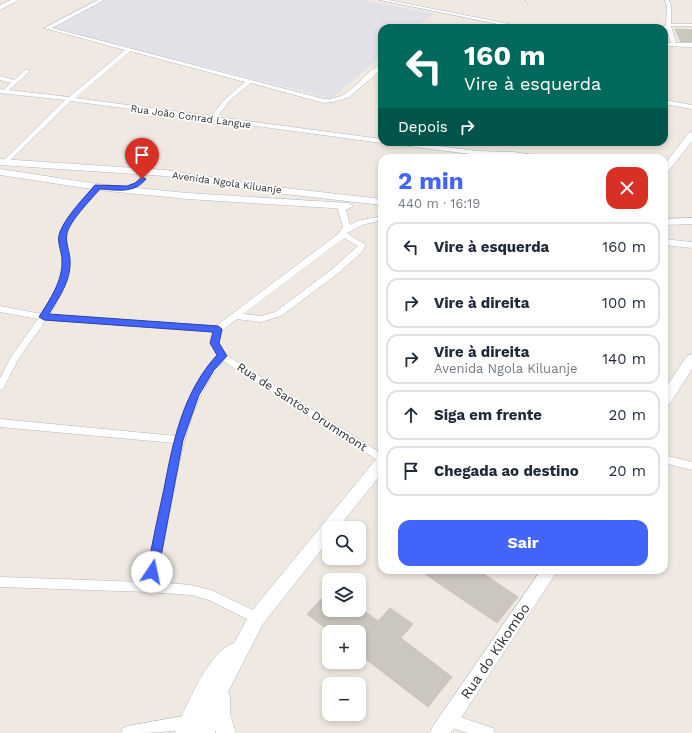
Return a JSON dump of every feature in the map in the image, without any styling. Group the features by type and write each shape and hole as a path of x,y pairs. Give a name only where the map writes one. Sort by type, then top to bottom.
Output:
{"main road":[{"path":"0,8 16,0"},
{"path":"668,166 692,135"},
{"name":"Avenida Ngola Kiluanje","path":"1,166 165,173 267,189 378,202"},
{"name":"Avenida Ngola Kiluanje","path":"1,166 98,187 187,196 378,209"},
{"path":"122,189 133,187 141,182 142,177 140,174 132,172"},
{"path":"187,196 179,192 178,187 188,179 199,178"},
{"path":"668,222 692,221"},
{"path":"668,234 692,236"},
{"path":"668,242 692,244"},
{"path":"668,395 692,359"},
{"path":"335,521 378,467"},
{"path":"205,733 221,686 256,618 322,537"},
{"name":"Rua do Kikombo","path":"444,726 547,574"},
{"path":"187,728 216,671 228,656 242,646"},
{"path":"221,686 221,714 226,733"}],"street":[{"path":"102,0 47,28 248,82 311,98 332,101 340,100 347,96 378,69"},
{"path":"382,0 505,24"},
{"path":"667,0 669,6 668,26 674,44"},
{"path":"668,26 692,25"},
{"path":"668,44 692,46"},
{"path":"1,166 70,99 128,50"},
{"path":"2,92 27,71"},
{"path":"0,78 14,82"},
{"path":"212,119 228,99 248,82"},
{"name":"Rua João Conrad Langue","path":"2,92 70,99 378,140"},
{"path":"668,103 692,107"},
{"path":"423,146 478,153 513,154"},
{"path":"0,387 15,357 44,317 62,285 65,274 66,260 63,244 63,233 74,215 98,187"},
{"path":"341,206 347,222 344,233"},
{"path":"0,309 44,317 218,329 344,233 360,224 378,219"},
{"path":"236,316 261,319 269,317 278,314 301,298 334,272 358,251 362,245 344,233"},
{"path":"149,587 178,440 194,395 211,367 222,356 215,343 218,329"},
{"name":"Rua de Santos Drummont","path":"222,356 378,456"},
{"path":"0,423 178,440"},
{"path":"668,460 692,466"},
{"path":"0,582 149,587 191,590 210,595 256,618"},
{"path":"444,726 488,733"},
{"path":"128,733 187,728"}],"shaded area":[{"path":"107,0 363,0 433,14 420,24 378,24 378,59 331,98 49,28"}],"building":[{"path":"675,29 692,30 692,42 681,42"},
{"path":"425,574 484,574 518,597 497,623"},
{"path":"322,598 322,617 366,617 366,612 378,621 390,608 413,624 401,638 452,677 428,707 366,659 366,625 322,626 307,614"}],"route":[{"path":"142,179 138,185 128,188 98,187 74,215 67,225 62,238 66,260 65,274 62,285 44,317 218,329 215,343 222,356 211,367 194,395 178,440 152,572"}]}
